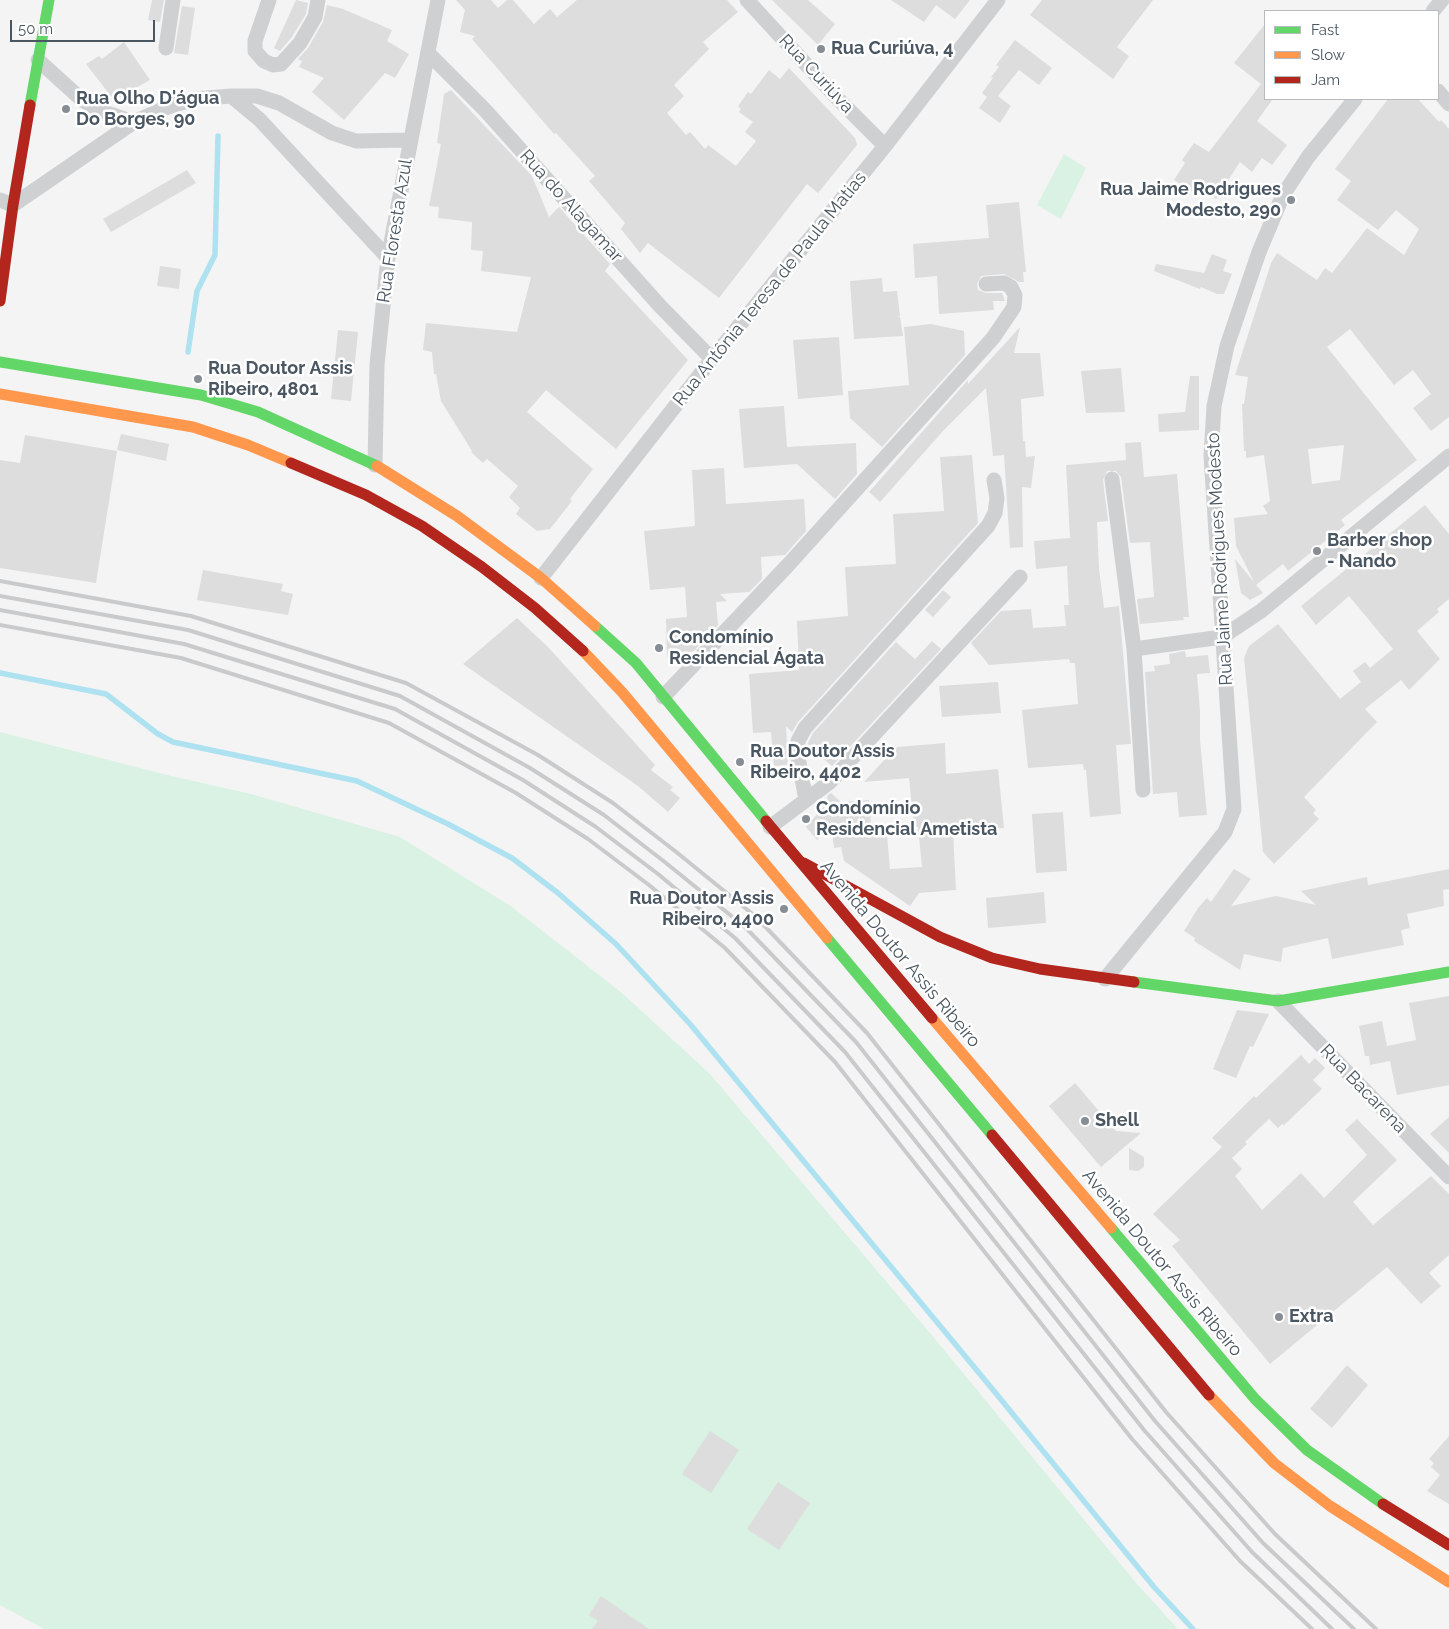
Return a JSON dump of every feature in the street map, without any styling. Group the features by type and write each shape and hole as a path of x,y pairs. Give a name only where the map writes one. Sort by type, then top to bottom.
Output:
{"main road":[{"path":"0,301 6,202 38,60 49,0"},
{"name":"Avenida Doutor Assis Ribeiro","path":"0,362 201,395 258,412 375,465 457,516 541,578 636,663 770,827 1255,1399 1307,1450 1377,1500 1449,1544"},
{"path":"0,394 193,427 248,445 366,495 422,526 482,567 535,608 582,650 622,692 733,822 1226,1415 1274,1464 1330,1506 1449,1582"},
{"path":"799,860 940,937 992,958 1040,969 1278,1001 1449,972"}],"street":[{"path":"166,48 173,0"},
{"path":"269,0 255,41 255,51 264,61 273,65 281,64 300,43 315,17 318,0"},
{"name":"Rua Floresta Azul","path":"375,465 377,365 388,258 409,140 429,54 438,0"},
{"name":"Rua Curiúva","path":"748,0 836,98 885,146"},
{"name":"Rua Antônia Teresa de Paula Matias","path":"541,578 712,358 885,146 998,0"},
{"path":"1434,10 1442,0"},
{"name":"Rua do Alagamar","path":"429,54 485,110 660,306 712,358"},
{"path":"38,60 81,100 98,110 134,122"},
{"path":"1439,92 1449,104"},
{"path":"231,96 259,119 388,258"},
{"path":"6,202 134,122 165,108 194,99 257,96 279,103 332,133 356,141 409,140"},
{"name":"Rua Jaime Rodrigues Modesto","path":"1105,979 1225,832 1234,809 1211,456 1214,406 1226,346 1259,252 1283,195 1308,157 1354,100"},
{"path":"663,697 789,564 993,338 1014,307 1016,295 1004,283 986,284"},
{"path":"1134,649 1222,637 1261,611 1449,456"},
{"path":"1112,479 1134,649 1143,790"},
{"path":"806,800 798,757 798,742 805,728 988,526 995,513 997,498 994,480"},
{"path":"770,827 830,782 1020,577"},
{"name":"Rua Bacarena","path":"1278,1001 1449,1177"}],"green space":[{"path":"1064,154 1086,168 1061,219 1037,205"},
{"path":"0,732 167,775 251,794 400,837 512,907 622,993 710,1074 935,1339 1137,1584 1178,1629 44,1629 0,1605"}],"building":[{"path":"152,0 164,0 160,22 148,20"},
{"path":"296,0 308,3 306,14 292,37 280,51 274,48"},
{"path":"456,0 491,0 498,8 507,0 513,0 534,24 550,9 557,17 577,0 727,0 738,12 703,42 709,49 674,85 684,96 667,113 686,135 690,132 705,149 708,145 736,166 756,141 745,132 753,122 739,112 741,109 738,106 748,92 751,94 769,70 780,79 789,68 855,138 857,145 818,193 807,184 719,298 648,243 640,253 621,229 625,223 589,181 595,176 556,133 554,134 472,39 475,36 460,32 465,10"},
{"path":"772,0 808,0 835,24 818,45"},
{"path":"891,0 970,0 955,19 936,5 924,22"},
{"path":"1042,0 1153,0 1117,47 1129,56 1113,79 1030,15"},
{"path":"327,5 343,9 392,30 387,41 409,54 395,78 385,73 344,120 312,92 324,78 299,67 302,61 298,59 308,48 323,22"},
{"path":"182,6 195,8 188,55 174,53"},
{"path":"1264,25 1264,100 1272,100 1257,121 1287,145 1272,165 1262,158 1252,172 1240,162 1216,199 1201,190 1197,195 1174,180 1185,163 1182,160 1194,143 1209,152 1261,84 1234,63"},
{"path":"1015,40 1052,68 1039,85 1019,70 998,96 1011,106 1000,123 979,108 987,97 982,93 999,67 996,65"},
{"path":"124,42 150,80 114,100 86,64 99,56 102,59"},
{"path":"451,90 532,176 549,217 559,207 610,264 605,271 688,360 616,449 546,390 527,412 593,469 570,499 572,501 550,529 537,531 516,514 520,508 509,497 518,486 487,459 483,463 471,452 441,401 436,374 434,374 432,352 423,350 426,323 517,332 531,277 481,271 483,251 471,250 472,222 438,218 439,207 429,206 441,144 437,143 444,94"},
{"path":"1387,100 1419,100 1439,122 1441,120 1449,129 1449,417 1431,431 1413,408 1431,394 1413,370 1394,385 1350,329 1327,347 1417,460 1341,520 1345,525 1288,571 1283,564 1256,585 1263,593 1250,600 1241,593 1235,559 1254,582 1236,546 1234,518 1268,514 1263,506 1270,501 1264,455 1246,458 1246,451 1244,451 1242,404 1244,404 1248,377 1235,375 1271,263 1277,253 1317,280 1325,268 1332,273 1367,228 1404,255 1419,229 1396,210 1378,230 1337,200 1351,181 1335,169","holes":["1344,445 1340,480 1312,484 1308,449"]},
{"path":"187,170 196,183 111,232 103,219"},
{"path":"1019,202 1026,272 1023,272 1024,282 1019,282 1004,274 981,276 977,284 978,290 986,293 1002,293 1005,301 993,301 994,310 939,314 937,276 915,278 913,244 989,238 986,205"},
{"path":"1212,254 1227,260 1223,271 1232,274 1224,294 1217,294 1201,287 1200,289 1154,271 1156,264 1204,273"},
{"path":"160,266 181,269 179,289 157,286"},
{"path":"882,278 883,292 897,291 900,316 897,317 900,317 903,336 854,339 850,281"},
{"path":"931,324 964,331 965,355 882,447 850,418 848,391 909,385 904,327"},
{"path":"1020,327 1014,353 1040,353 1044,396 1021,399 1023,441 1025,441 1026,457 1035,456 1031,488 1022,487 1023,547 1010,548 1004,455 993,456 986,388 943,431 880,502 869,492 968,380 968,384"},
{"path":"338,330 358,332 351,401 331,399"},
{"path":"839,337 843,395 798,399 793,340"},
{"path":"1121,368 1125,412 1086,413 1081,371"},
{"path":"1190,376 1199,376 1199,430 1159,432 1158,414 1185,412"},
{"path":"784,406 787,447 856,443 857,474 835,499 797,464 744,468 739,409"},
{"path":"121,434 169,444 166,461 117,450"},
{"path":"25,435 117,451 96,583 0,568 0,460 20,463"},
{"path":"1141,442 1144,477 1177,474 1189,617 1183,617 1184,620 1140,624 1137,599 1154,597 1150,542 1130,543 1121,477 1116,471 1107,471 1103,480 1108,521 1097,522 1099,569 1104,608 1119,606 1131,744 1116,745 1121,814 1090,817 1086,770 1084,770 1083,764 1028,768 1022,710 1078,704 1075,663 1070,663 1069,659 989,665 971,643 1001,611 1031,609 1033,628 1066,626 1064,605 1069,605 1067,566 1036,569 1034,541 1070,538 1066,465 1126,460 1125,443"},
{"path":"972,455 978,523 798,722 792,732 786,726 788,765 774,766 771,732 753,733 749,674 799,670 797,621 848,616 845,567 896,564 893,514 944,511 940,457"},
{"path":"724,468 726,504 804,499 806,531 785,555 761,557 762,579 749,592 720,594 727,601 716,602 718,625 694,651 667,657 666,619 687,617 685,587 650,590 644,531 695,526 692,470"},
{"path":"1425,505 1449,534 1449,599 1437,609 1439,612 1417,631 1440,659 1409,690 1401,680 1365,709 1377,722 1304,797 1316,810 1313,813 1319,819 1274,864 1263,852 1244,658 1249,646 1278,624 1340,699 1361,682 1353,671 1365,662 1370,668 1393,649 1349,596 1316,625 1301,606"},
{"path":"203,570 283,584 281,591 293,594 288,615 197,600"},
{"path":"943,590 951,597 933,617 925,610"},
{"path":"517,618 549,648 655,765 651,770 673,787 670,790 680,798 668,812 638,786 463,664"},
{"path":"932,641 941,649 832,766 807,745 813,733 896,642 915,659"},
{"path":"1185,651 1186,657 1208,655 1210,673 1197,674 1200,740 1207,815 1179,817 1177,792 1153,794 1145,672 1155,671 1154,666 1170,664 1169,654"},
{"path":"998,682 1001,713 942,717 939,686"},
{"path":"945,743 946,774 998,769 1004,828 953,832 956,890 919,893 910,906 844,861 841,847 834,848 831,823 817,840 806,827 828,802 827,796 831,793 841,802 869,800 872,836 887,835 890,869 922,867 918,827 914,827 909,778 864,782 887,757 886,748"},
{"path":"1063,812 1067,871 1036,873 1032,814"},
{"path":"1234,869 1251,879 1231,906 1276,896 1316,905 1301,891 1367,877 1368,885 1449,869 1449,889 1443,890 1444,906 1407,914 1410,928 1401,930 1404,945 1332,959 1328,938 1283,948 1281,962 1244,954 1240,970 1194,941 1195,938 1184,931 1198,908 1207,898 1211,902"},
{"path":"1044,892 1046,923 988,928 986,898"},
{"path":"1449,996 1449,1085 1397,1095 1390,1061 1370,1065 1369,1056 1365,1056 1359,1026 1382,1021 1387,1046 1416,1040 1409,1003"},
{"path":"1237,1010 1269,1014 1253,1047 1250,1046 1236,1078 1213,1069"},
{"path":"1301,1055 1309,1064 1315,1058 1325,1068 1313,1080 1322,1089 1284,1125 1282,1124 1278,1128 1269,1119 1245,1142 1247,1144 1232,1158 1242,1169 1235,1176 1262,1210 1301,1173 1324,1198 1367,1155 1345,1130 1357,1119 1397,1160 1353,1202 1373,1225 1431,1176 1449,1194 1449,1255 1429,1273 1441,1286 1421,1304 1387,1267 1270,1364 1172,1246 1180,1240 1153,1214 1222,1147 1212,1138 1254,1096 1256,1098"},
{"name":"Shell","path":"1075,1083 1116,1131 1141,1133 1101,1167 1049,1106"},
{"path":"1449,1117 1449,1153 1430,1134"},
{"path":"1129,1148 1144,1157 1144,1167 1138,1171 1129,1170"},
{"path":"1347,1365 1368,1385 1332,1428 1310,1409"},
{"path":"710,1431 739,1450 711,1493 682,1474"},
{"path":"1449,1436 1449,1504 1427,1491 1440,1475 1431,1467 1434,1463 1429,1459"},
{"path":"778,1482 810,1503 779,1550 747,1529"},
{"path":"601,1596 649,1629 592,1629 598,1621 589,1615"}],"waterway":[{"path":"188,352 197,291 215,255 218,136"},
{"path":"0,673 106,694 158,734 173,742 357,781 448,824 512,858 558,893 616,944 690,1024 1154,1587 1193,1629"}],"railway":[{"path":"0,581 191,616 406,683 538,755 613,803 755,916 867,1033 1166,1412 1275,1534 1376,1629"},
{"path":"0,596 188,630 400,696 530,768 604,815 745,927 856,1042 1155,1421 1263,1543 1354,1629"},
{"path":"0,610 184,644 395,709 523,780 596,827 658,874 735,938 845,1052 1144,1430 1252,1552 1332,1629"},
{"path":"0,625 181,658 389,723 516,793 588,839 649,885 725,948 835,1062 1132,1439 1240,1561 1312,1629"}],"traffic: fast":[{"path":"30,105 49,0"},
{"path":"0,362 201,395 258,412 377,466"},
{"path":"595,626 636,663 766,821"},
{"path":"827,938 992,1135"},
{"path":"1134,982 1278,1001 1449,972"},
{"path":"1111,1228 1255,1399 1307,1450 1383,1504"}],"traffic: slow":[{"path":"0,394 193,427 248,445 291,463"},
{"path":"377,466 457,516 541,578 595,626"},
{"path":"583,651 622,692 827,938"},
{"path":"932,1018 1111,1228"},
{"path":"1209,1395 1274,1463 1330,1506 1449,1582"}],"traffic: jam":[{"path":"0,301 13,205 30,105"},
{"path":"291,463 366,495 422,526 482,567 535,608 583,651"},
{"path":"766,821 932,1018"},
{"path":"804,863 940,937 992,958 1040,969 1134,982"},
{"path":"992,1135 1209,1395"},
{"path":"1383,1504 1449,1545"}],"place":[{"name":"Rua Curiúva, 4","path":"821,49"},
{"name":"Rua Olho D'água Do Borges, 90","path":"66,109"},
{"name":"Rua Jaime Rodrigues Modesto, 290","path":"1291,200"},
{"name":"Rua Doutor Assis Ribeiro, 4801","path":"198,379"},
{"name":"Barber shop - Nando","path":"1317,551"},
{"name":"Condomínio Residencial Ágata","path":"659,648"},
{"name":"Rua Doutor Assis Ribeiro, 4402","path":"740,762"},
{"name":"Condomínio Residencial Ametista","path":"806,819"},
{"name":"Rua Doutor Assis Ribeiro, 4400","path":"784,909"},
{"name":"Shell","path":"1085,1121"},
{"name":"Extra","path":"1279,1317"}]}
